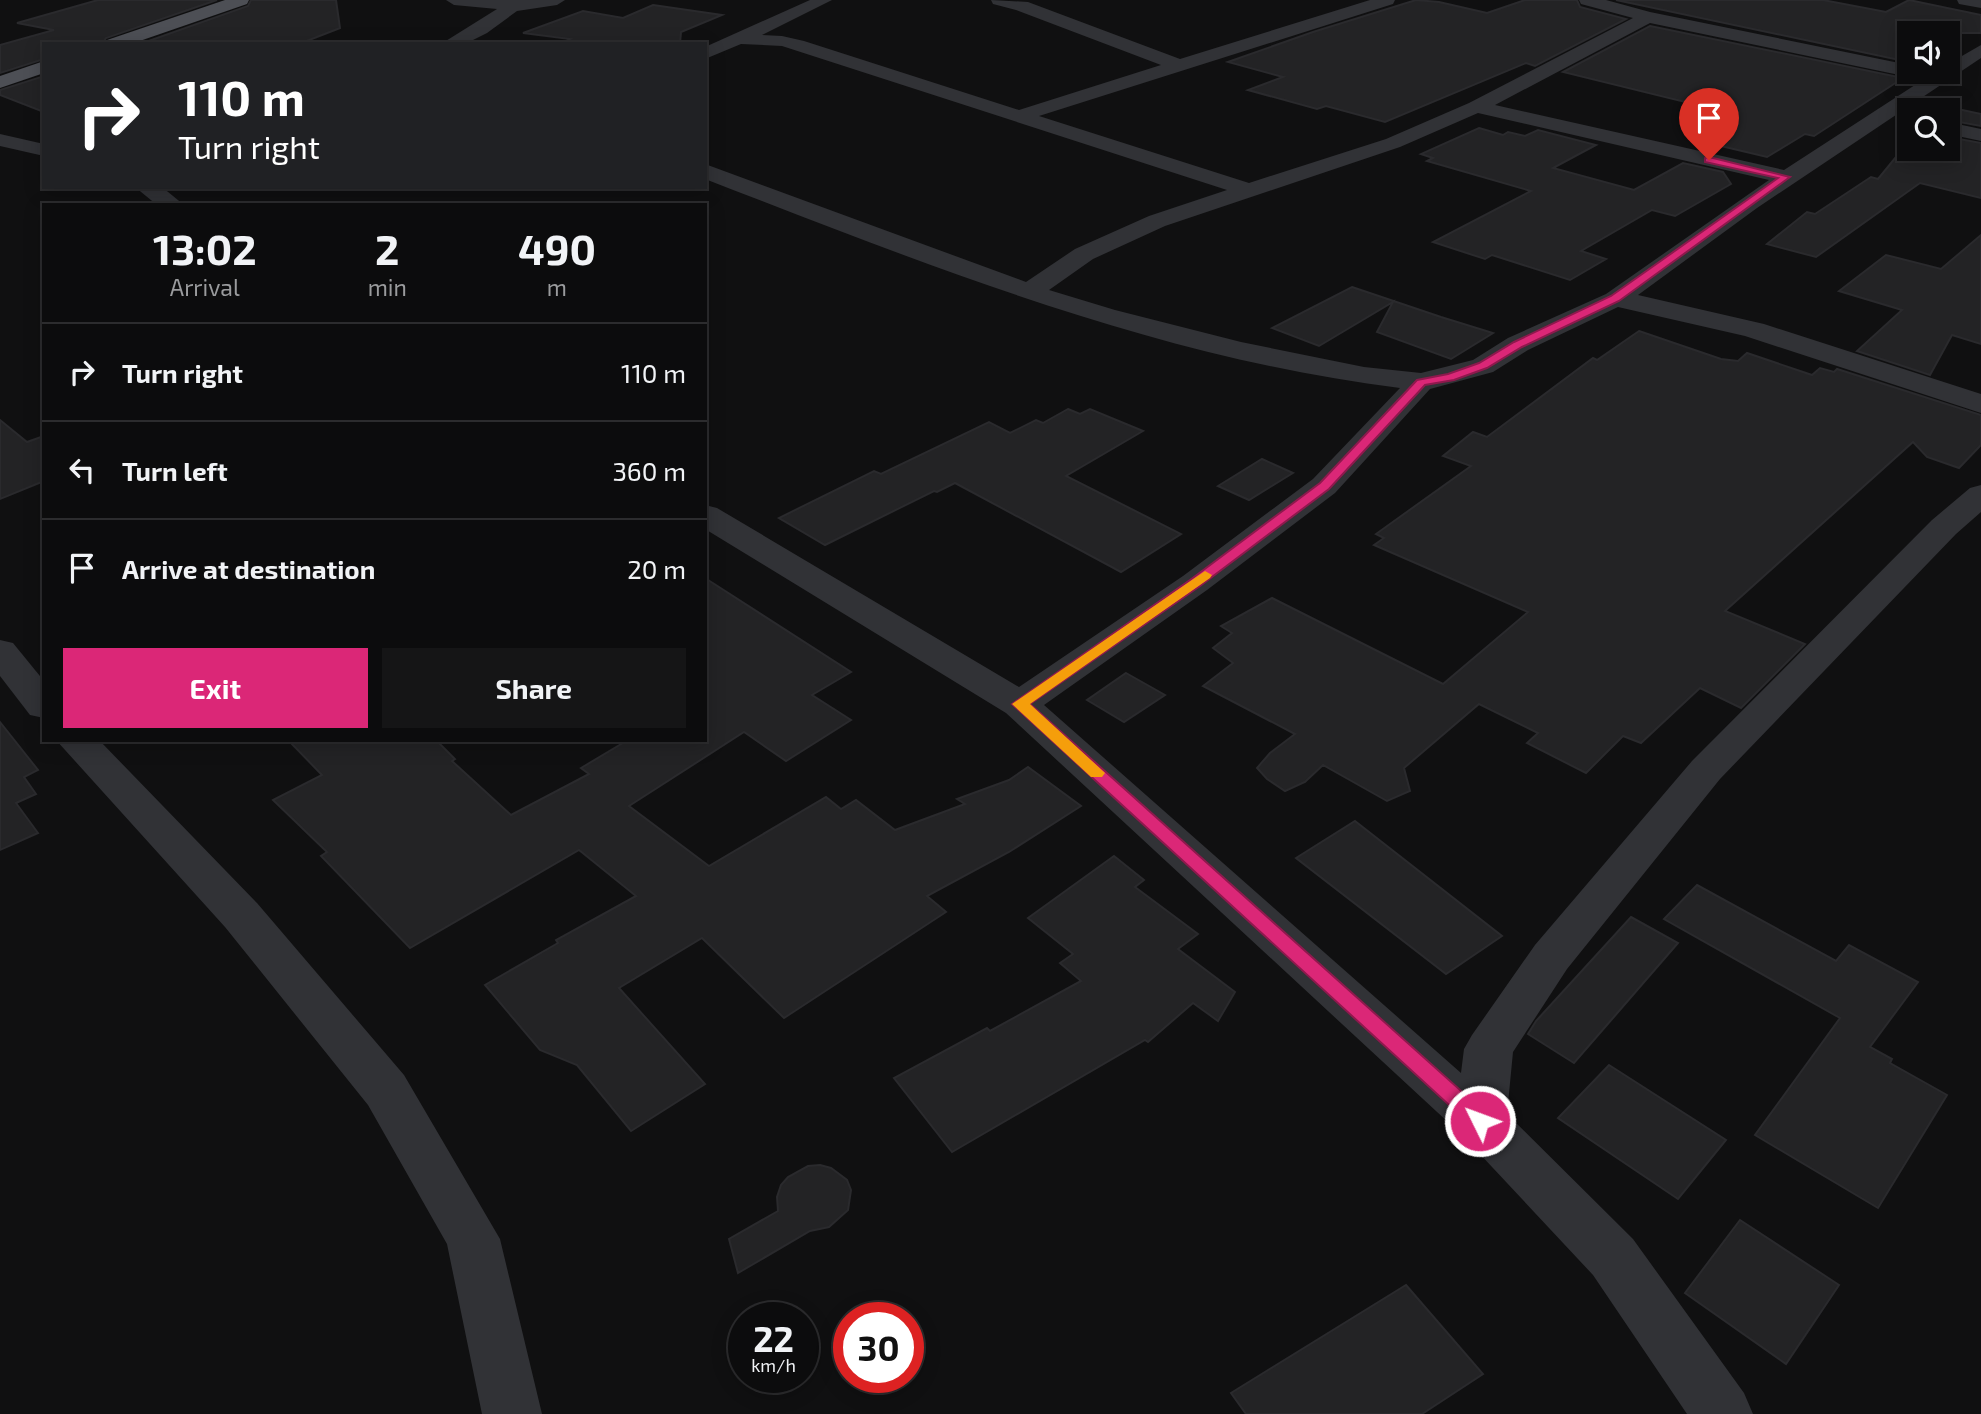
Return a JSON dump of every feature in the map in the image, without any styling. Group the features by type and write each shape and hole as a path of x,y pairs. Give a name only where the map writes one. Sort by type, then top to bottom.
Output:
{"main road":[{"path":"119,42 242,0"},
{"path":"0,82 42,68"}],"street":[{"path":"454,0 512,7 536,6 557,0"},
{"path":"707,53 824,0"},
{"path":"999,0 1023,6 1181,66"},
{"path":"1019,116 1387,0"},
{"path":"1587,0 1648,17 1897,68"},
{"path":"1965,0 1981,3"},
{"path":"1321,4 1346,13"},
{"path":"454,42 481,29 512,7"},
{"path":"1029,292 1084,254 1157,221 1393,143 1476,107 1648,17"},
{"path":"738,39 782,41 1248,190"},
{"path":"1960,63 1981,50"},
{"path":"707,172 1029,292 1106,316 1241,350 1364,375 1421,382 1450,377 1483,366 1518,344 1615,299 1786,177 1928,84"},
{"path":"1476,107 1786,177"},
{"path":"1881,114 1897,117"},
{"path":"1960,131 1981,135"},
{"path":"0,141 42,150"},
{"path":"149,189 170,203"},
{"path":"1615,299 1671,307 1776,337 1981,404"},
{"path":"1020,704 1195,583 1324,486 1421,382"},
{"path":"1480,1121 1489,1049 1551,957 1706,770 1944,527 1981,495"},
{"path":"707,516 1020,704 1480,1121 1614,1257 1723,1414"},
{"path":"0,651 42,704"},
{"path":"77,742 241,915 386,1090 474,1239 512,1414"}],"building":[{"path":"98,0 217,0 106,38 103,42 42,42 42,60 0,73 0,45 54,30 17,23"},
{"path":"251,0 336,0 340,28 304,42 146,42 248,6"},
{"path":"1416,0 1439,2 1487,13 1525,0 1577,0 1580,7 1626,19 1535,66 1526,63 1385,122 1326,106 1317,109 1248,90 1283,77 1228,62"},
{"path":"1616,0 1823,0 1886,12 1909,0 1981,15 1981,33 1960,33 1960,21 1897,21 1897,59"},
{"path":"653,5 722,15 681,32 680,42 565,42 570,39 523,33 583,11 623,18"},
{"path":"1650,26 1897,77 1897,82 1814,136 1805,134 1767,157 1717,145 1731,137 1684,125 1714,109 1563,72"},
{"path":"42,77 42,111 0,95 0,90"},
{"path":"1960,110 1981,114 1981,126 1960,122"},
{"path":"1479,128 1503,135 1508,132 1525,136 1538,130 1596,145 1553,168 1634,190 1683,163 1723,172 1731,184 1675,216 1652,210 1581,251 1606,259 1570,280 1492,255 1485,259 1433,242 1531,191 1427,161 1433,158 1421,154"},
{"path":"1960,139 1981,143 1981,198 1920,183 1816,257 1767,244 1807,212 1815,214 1871,177 1878,179 1897,156 1897,161 1960,161"},
{"path":"1981,235 1981,344 1952,335 1930,375 1857,351 1902,310 1839,291 1886,255 1941,269"},
{"path":"1352,287 1493,333 1451,359 1377,332 1393,302 1319,346 1272,328"},
{"path":"1639,331 1721,359 1738,361 1747,353 1812,375 1820,368 1834,372 1837,369 1981,415 1981,445 1959,468 1927,457 1913,442 1725,611 1805,644 1741,708 1700,688 1641,743 1623,736 1586,773 1527,743 1538,733 1479,704 1404,768 1410,791 1387,801 1323,765 1305,782 1285,791 1267,779 1257,768 1270,753 1295,734 1203,686 1233,663 1213,648 1232,633 1221,626 1272,598 1443,684 1528,612 1374,545 1384,538 1376,534 1471,466 1443,456 1473,432 1487,437 1593,358 1597,360"},
{"path":"1068,409 1080,414 1090,409 1143,431 1066,476 1181,534 1121,572 955,483 825,545 779,518 874,471 881,474 989,422 1010,433 1036,420 1043,423"},
{"path":"0,420 27,442 42,437 42,482 0,499"},
{"path":"1262,459 1293,473 1249,500 1218,486"},
{"path":"707,579 851,672 812,695 851,720 786,761 744,732 629,806 709,866 826,797 841,809 856,800 895,830 965,804 957,799 1009,780 1028,767 1081,806 1009,852 927,896 946,912 784,1018 702,938 619,988 705,1084 631,1131 577,1065 540,1050 485,985 558,943 556,940 636,896 579,850 410,948 321,856 327,852 273,800 322,775 290,742 438,742 455,759 452,761 511,815 589,774 581,768 625,742 707,742"},
{"path":"1126,673 1165,695 1124,722 1087,700"},
{"path":"0,722 38,770 24,777 36,794 16,803 38,833 0,850"},
{"path":"1355,821 1502,936 1446,974 1296,858"},
{"path":"1114,856 1144,880 1135,887 1198,934 1178,949 1235,992 1218,1021 1193,1003 1148,1042 1145,1040 952,1152 894,1078 987,1028 990,1031 1081,981 1060,963 1073,954 1028,918"},
{"path":"1697,885 1836,961 1849,945 1918,982 1870,1047 1892,1059 1890,1063 1947,1095 1878,1208 1755,1135 1840,1018 1664,919"},
{"path":"1631,917 1678,943 1574,1063 1528,1034 1536,1021"},
{"path":"1609,1065 1726,1140 1678,1199 1558,1118"},
{"path":"808,1166 831,1168 847,1180 851,1190 848,1210 829,1227 810,1231 738,1273 729,1239 778,1211 777,1197 781,1185 788,1177"},
{"path":"1740,1220 1839,1285 1786,1364 1685,1293"},
{"path":"1406,1285 1483,1374 1422,1414 1246,1414 1231,1393"}],"slow traffic":[{"path":"1096,773 1020,704 1205,575"}],"route":[{"path":"1480,1121 1020,704 1195,583 1324,486 1421,382 1450,377 1483,366 1518,344 1615,299 1786,177 1709,160"}]}
